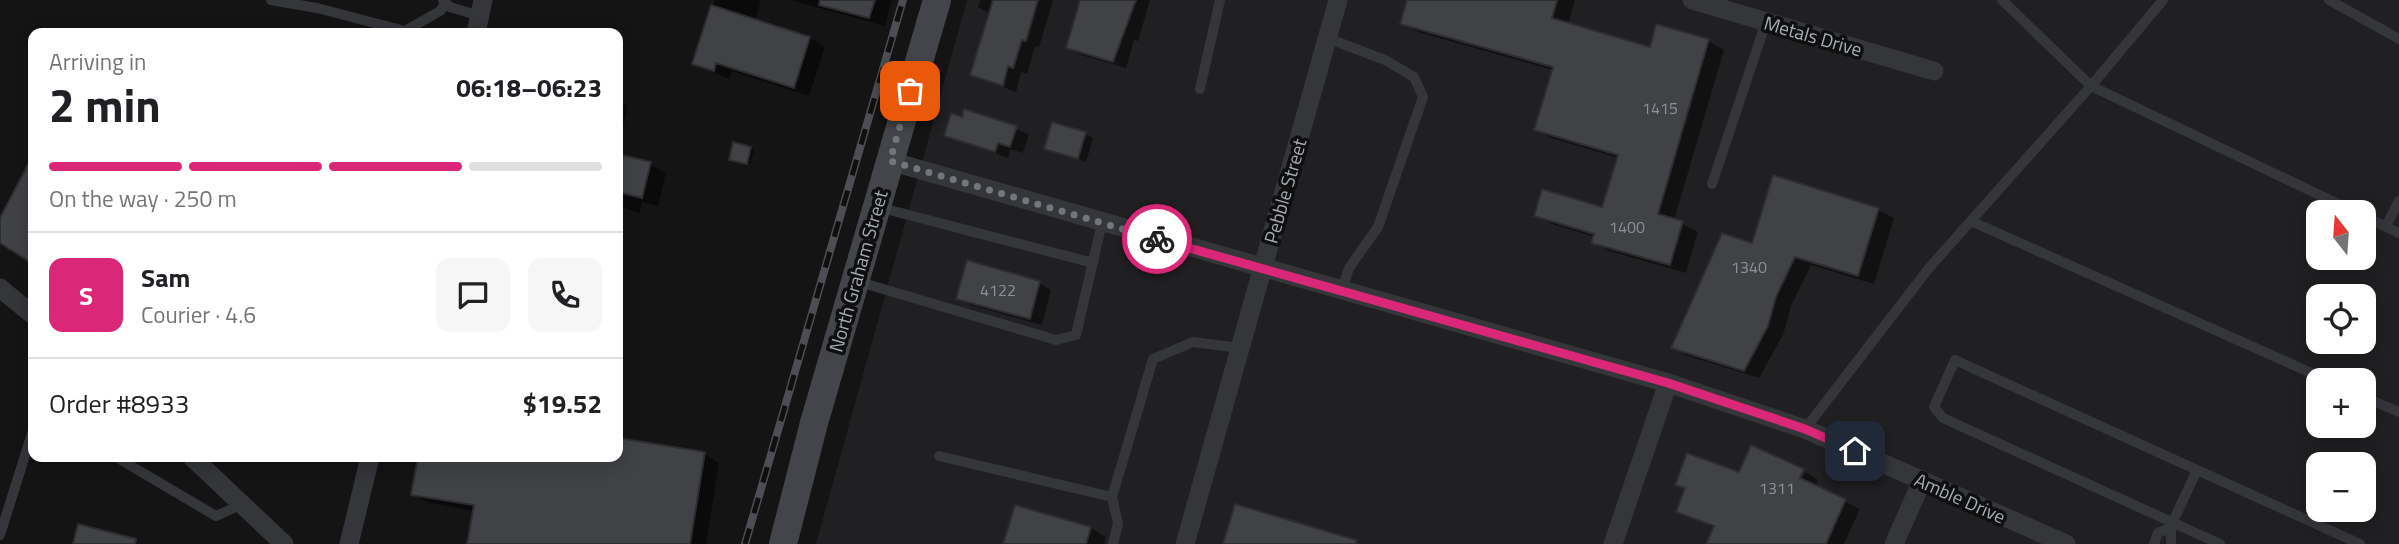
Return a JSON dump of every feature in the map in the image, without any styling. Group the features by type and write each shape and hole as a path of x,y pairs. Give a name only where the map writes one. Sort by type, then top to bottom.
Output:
{"main road":[{"name":"North Graham Street","path":"783,544 937,0"}],"street":[{"name":"Pebble Street","path":"1185,544 1338,0"},
{"name":"Metals Drive","path":"1692,0 1934,71"},
{"name":"Amble Drive","path":"890,161 1668,383 1805,429 2066,544"},
{"path":"0,288 28,311"},
{"path":"1613,544 1668,383"},
{"path":"197,462 284,544"},
{"path":"349,544 369,462"},
{"path":"1894,544 1922,481"}],"lane":[{"path":"271,0 317,8 394,28"},
{"path":"1200,89 1220,0"},
{"path":"2002,0 2091,86 2330,200"},
{"path":"1805,429 1930,268 1973,222 2163,0"},
{"path":"2329,0 2399,38"},
{"path":"411,28 440,12 445,1 450,7 480,16"},
{"path":"1712,184 1766,22"},
{"path":"1327,38 1385,60 1414,77 1423,97 1378,227 1349,268 1342,290"},
{"path":"2386,226 2399,201"},
{"path":"878,206 1093,263"},
{"path":"2376,221 2399,233"},
{"path":"1973,222 2306,371"},
{"path":"856,281 1056,340 1076,335 1102,223"},
{"path":"1113,544 1118,523 1112,497 1153,359 1193,342 1238,348"},
{"path":"2220,544 2172,525 1943,418 1934,407 1955,360 2360,544"},
{"path":"2376,402 2399,412"},
{"path":"0,535 28,446"},
{"path":"939,456 1112,497"},
{"path":"124,462 216,516 243,504"},
{"path":"2171,544 2172,525 2197,470"},
{"path":"2154,544 2158,533 2172,525"}],"shaded area":[{"path":"967,0 2399,0 2399,544 816,544"}],"building":[{"path":"820,0 875,0 869,18 819,5"},
{"path":"993,0 1038,0 1026,41 1022,40 1013,68 1008,66 1003,86 970,75"},
{"path":"1080,0 1136,0 1113,62 1066,48"},
{"path":"1407,0 1557,0 1552,18 1650,47 1656,24 1709,39 1658,214 1683,221 1670,265 1591,243 1594,234 1534,216 1542,189 1602,207 1618,155 1534,130 1553,67 1400,24"},
{"path":"711,5 810,37 794,88 716,63 714,71 692,64"},
{"path":"964,109 1017,126 1010,147 998,143 995,152 944,136 951,113 962,117"},
{"path":"1052,122 1086,132 1078,159 1044,149"},
{"path":"733,142 751,147 747,164 729,160"},
{"path":"623,155 651,162 642,198 623,193"},
{"path":"28,165 28,261 0,243 0,218"},
{"path":"1773,175 1879,208 1858,276 1795,257 1776,297 1768,326 1744,371 1671,348 1722,233 1752,243"},
{"path":"967,260 1040,281 1030,319 956,299"},
{"path":"623,439 705,452 690,544 467,544 474,505 411,495 417,462 623,462"},
{"path":"1751,445 1804,469 1800,478 1846,499 1826,544 1706,544 1714,526 1676,512 1685,488 1675,485 1687,453 1739,472"},
{"path":"1235,504 1356,540 1356,544 1223,544"},
{"path":"1015,505 1091,527 1086,544 1003,544"},
{"path":"78,524 136,539 135,544 73,544"}],"railway":[{"path":"745,544 903,0"}],"way so far":[{"path":"910,91 890,161 1157,239"}],"route":[{"path":"1157,239 1668,383 1805,429 1855,451"}]}
